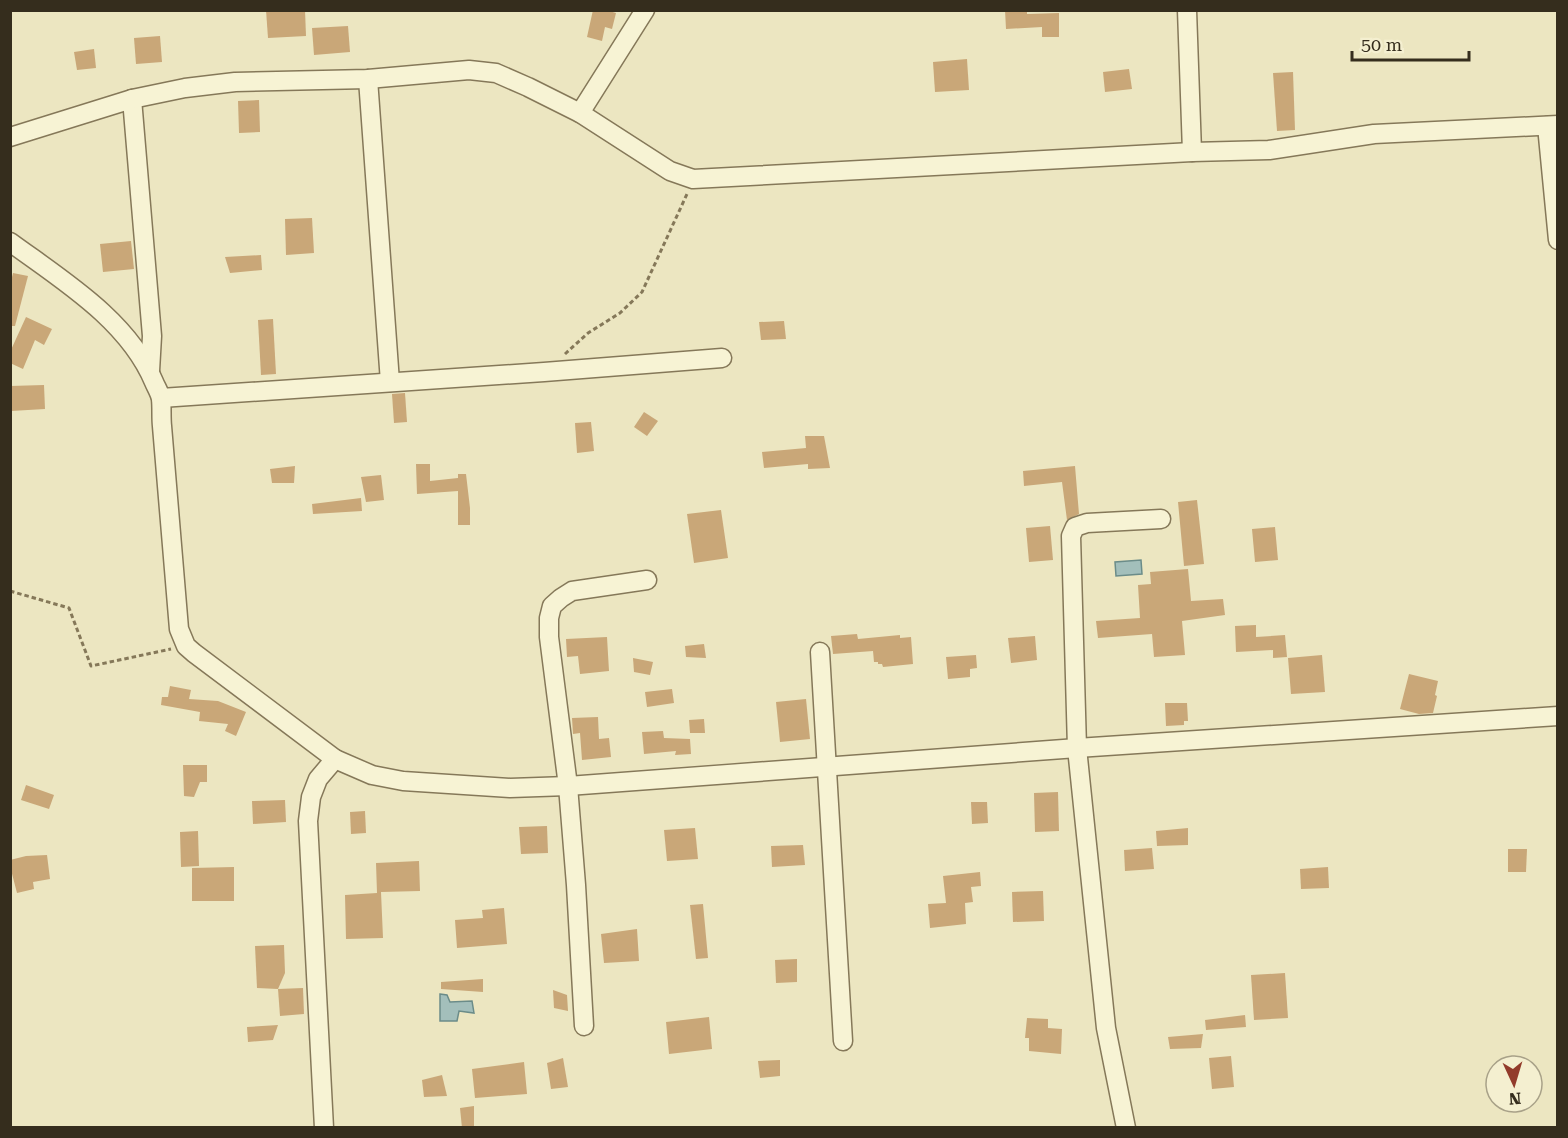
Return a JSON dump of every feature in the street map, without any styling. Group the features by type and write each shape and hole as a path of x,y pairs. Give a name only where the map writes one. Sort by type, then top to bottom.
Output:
{"street":[{"path":"580,113 645,10"},
{"path":"1187,10 1192,152"},
{"path":"10,137 132,99 185,88 235,82 368,79 469,70 496,73 528,87 580,113 670,171 693,179 1192,152 1269,150 1374,134 1552,126 1557,240"},
{"path":"368,79 390,382"},
{"path":"132,99 151,313 150,371"},
{"path":"10,242 80,292 122,333 139,353 150,371 161,398 179,629 186,646 335,759 372,775 403,782 510,788 568,786 1077,748 1557,716"},
{"path":"161,398 722,358"},
{"path":"1126,1128 1106,1028 1077,748 1071,536 1075,527 1087,523 1161,519"},
{"path":"584,1026 568,786 549,637 549,618 552,606 572,591 647,580"},
{"path":"820,652 843,1041"},
{"path":"324,1128 308,821 311,797 318,779 335,759"}],"path":[{"path":"544,372 588,333 620,313 642,292 693,179"},
{"path":"10,591 69,608 92,666 186,646"}],"water":[{"path":"1141,560 1142,574 1116,576 1115,562"},
{"path":"440,994 447,995 450,1002 472,1001 474,1013 459,1011 457,1021 440,1021"}],"building":[{"path":"266,10 305,10 306,36 268,38"},
{"path":"593,10 616,13 612,29 605,27 602,41 587,37"},
{"path":"1005,10 1027,10 1027,14 1059,13 1059,37 1042,37 1042,27 1006,29"},
{"path":"348,26 350,52 314,55 312,28"},
{"path":"160,36 162,62 136,64 134,38"},
{"path":"94,49 96,68 77,70 74,52"},
{"path":"967,59 969,90 935,92 933,62"},
{"path":"1129,69 1132,89 1105,92 1103,72"},
{"path":"1293,72 1295,130 1277,131 1273,73"},
{"path":"259,100 260,132 239,133 238,101"},
{"path":"312,218 314,253 286,255 285,219"},
{"path":"131,241 134,269 103,272 100,244"},
{"path":"261,255 262,270 230,273 225,257"},
{"path":"13,273 28,276 15,326 10,326 10,285"},
{"path":"26,317 52,329 44,345 35,340 23,369 10,363 10,352"},
{"path":"273,319 276,374 261,375 258,320"},
{"path":"784,321 786,339 761,340 759,322"},
{"path":"44,385 45,409 11,411 10,386"},
{"path":"405,393 407,422 394,423 392,394"},
{"path":"644,412 658,421 647,436 634,427"},
{"path":"591,422 594,451 577,453 575,423"},
{"path":"805,436 824,436 830,468 808,469 808,464 764,468 762,452 806,448"},
{"path":"416,464 430,464 430,481 458,478 458,474 466,474 470,525 458,525 458,491 417,494"},
{"path":"295,466 294,483 272,483 270,469"},
{"path":"1075,466 1079,514 1067,520 1062,482 1024,486 1023,471"},
{"path":"381,475 384,500 366,502 361,477"},
{"path":"361,498 362,511 313,514 312,504"},
{"path":"1197,500 1204,564 1184,566 1178,502"},
{"path":"721,510 728,558 694,563 687,514"},
{"path":"1050,526 1053,560 1029,562 1026,528"},
{"path":"1275,527 1278,560 1255,562 1252,529"},
{"path":"1188,569 1191,601 1223,599 1225,615 1182,621 1185,655 1154,657 1152,634 1098,638 1096,621 1140,618 1138,585 1151,584 1150,572"},
{"path":"1256,625 1256,637 1285,635 1287,657 1273,658 1273,650 1236,652 1235,626"},
{"path":"857,634 858,639 900,635 900,638 911,637 913,664 883,667 882,664 874,662 873,651 833,654 831,636"},
{"path":"1035,636 1037,660 1011,663 1008,638"},
{"path":"607,637 609,671 580,674 578,656 567,657 566,639"},
{"path":"704,644 706,658 686,657 685,646"},
{"path":"976,655 977,668 970,669 970,677 948,679 946,657"},
{"path":"1322,655 1325,692 1291,694 1288,658"},
{"path":"633,658 653,662 650,675 634,672"},
{"path":"1409,674 1438,681 1433,713 1419,714 1400,709"},
{"path":"170,686 191,690 189,699 218,701 246,712 236,736 225,731 228,724 199,721 200,712 161,705 162,697 168,697"},
{"path":"672,689 674,703 647,707 645,692"},
{"path":"806,699 810,739 780,742 776,702"},
{"path":"1165,703 1187,703 1188,721 1184,721 1184,725 1166,726"},
{"path":"598,717 599,739 609,738 611,757 582,760 580,733 573,734 572,718"},
{"path":"704,719 705,733 690,733 689,720"},
{"path":"663,731 664,738 690,739 691,754 675,755 676,751 644,754 642,732"},
{"path":"183,765 207,765 207,782 200,782 194,797 184,796"},
{"path":"26,785 54,795 49,809 21,800"},
{"path":"1058,792 1059,831 1035,832 1034,793"},
{"path":"285,800 286,822 253,824 252,801"},
{"path":"971,802 987,802 988,823 972,824"},
{"path":"365,811 366,833 351,834 350,812"},
{"path":"547,826 548,853 521,854 519,827"},
{"path":"695,828 698,859 667,861 664,830"},
{"path":"1188,828 1188,845 1157,846 1156,831"},
{"path":"198,831 199,866 181,867 180,832"},
{"path":"803,845 805,865 772,867 771,846"},
{"path":"1152,848 1154,869 1125,871 1124,850"},
{"path":"1508,849 1527,849 1526,872 1508,872"},
{"path":"47,855 50,879 33,882 34,889 17,893 10,860 26,856"},
{"path":"419,861 420,891 381,892 383,938 346,939 345,895 377,893 376,863"},
{"path":"234,867 234,901 192,901 192,868"},
{"path":"1328,867 1329,888 1301,889 1300,869"},
{"path":"980,872 981,886 971,887 973,902 965,903 966,924 930,928 928,904 946,903 943,876"},
{"path":"1043,891 1044,921 1013,922 1012,892"},
{"path":"703,904 708,958 696,959 690,905"},
{"path":"504,908 507,944 457,948 455,920 483,918 482,910"},
{"path":"637,929 639,961 604,963 601,934"},
{"path":"284,945 285,973 278,989 257,988 255,946"},
{"path":"797,959 797,982 776,983 775,960"},
{"path":"1285,973 1288,1018 1254,1020 1251,975"},
{"path":"483,979 483,992 441,989 441,982"},
{"path":"303,988 304,1014 280,1016 278,989"},
{"path":"553,990 567,995 568,1011 554,1008"},
{"path":"1245,1015 1246,1027 1206,1030 1205,1020"},
{"path":"709,1017 712,1049 669,1054 666,1022"},
{"path":"1027,1018 1048,1019 1048,1028 1062,1029 1061,1054 1029,1051 1029,1038 1025,1038"},
{"path":"278,1025 273,1040 248,1042 247,1027"},
{"path":"1203,1034 1201,1048 1170,1049 1168,1037"},
{"path":"1231,1056 1234,1087 1212,1089 1209,1058"},
{"path":"563,1058 568,1087 551,1089 547,1063"},
{"path":"780,1060 780,1076 760,1078 758,1061"},
{"path":"524,1062 527,1094 475,1098 472,1069"},
{"path":"442,1075 447,1096 424,1097 422,1080"},
{"path":"474,1106 474,1128 462,1128 460,1108"}]}
